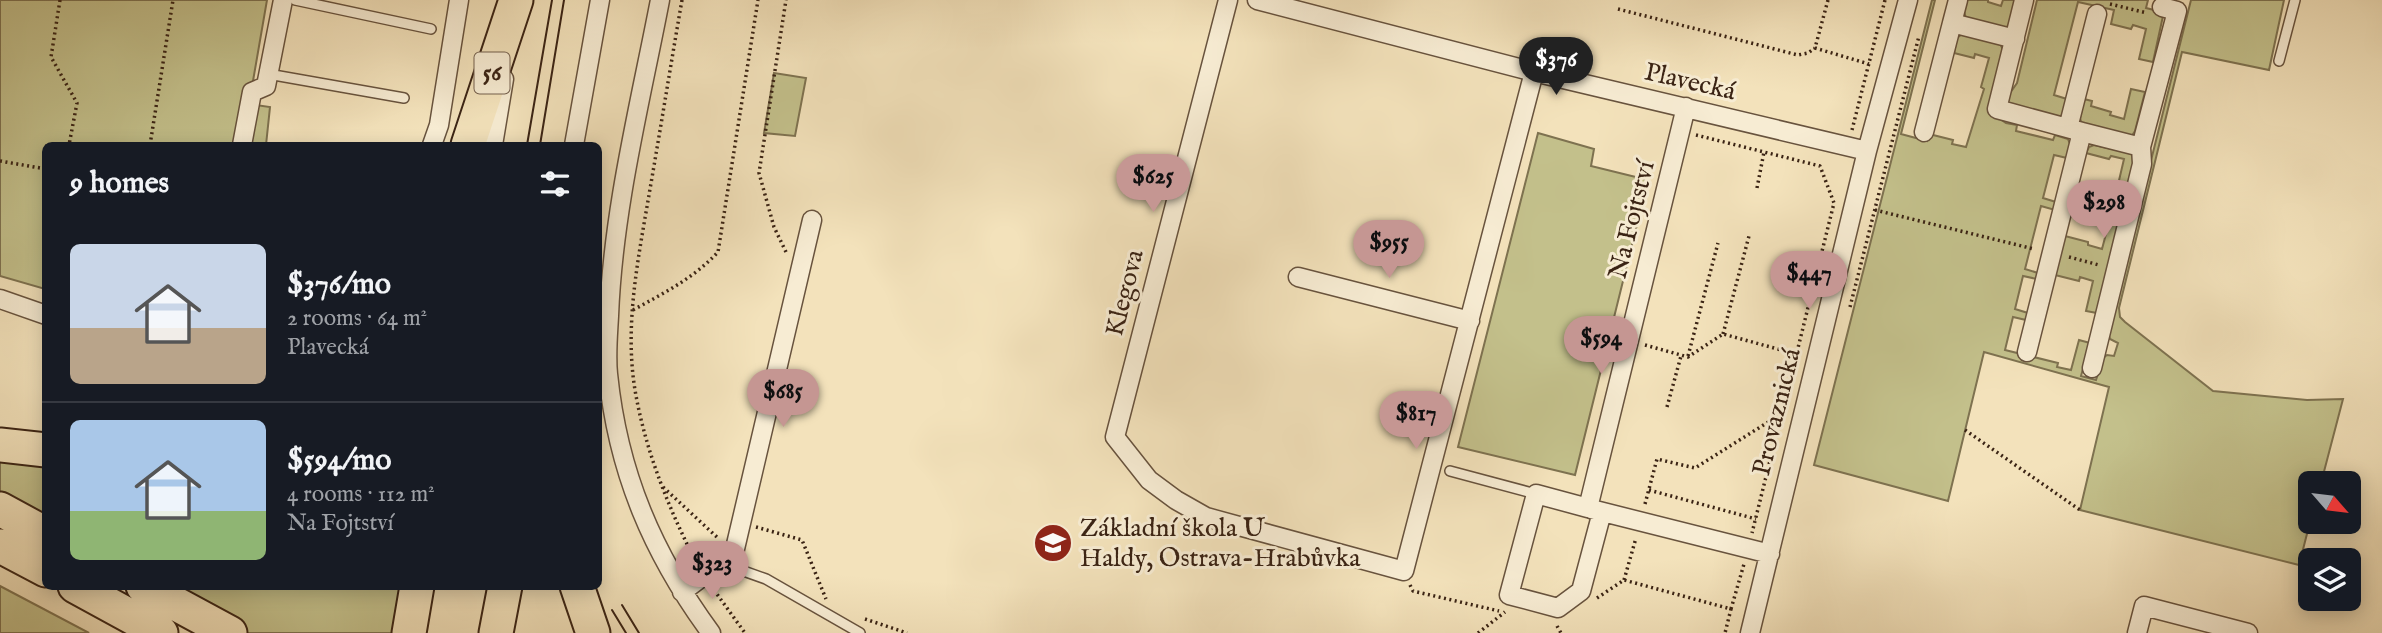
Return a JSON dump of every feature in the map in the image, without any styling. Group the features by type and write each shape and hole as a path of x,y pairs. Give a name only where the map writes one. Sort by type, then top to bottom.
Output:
{"highway":[{"name":"56","path":"469,142 516,0"},
{"path":"0,445 42,450"},
{"path":"0,509 42,532"},
{"path":"0,546 42,568"},
{"path":"82,590 161,633"},
{"path":"150,590 230,633"},
{"path":"410,629 416,590"},
{"path":"496,633 504,590"},
{"path":"578,590 593,633"}],"street":[{"path":"243,142 252,92 266,86 283,0"},
{"path":"433,142 442,106 459,0"},
{"path":"493,142 516,0"},
{"path":"575,142 600,0"},
{"path":"660,0 611,272 607,372 618,437 642,515 682,592 711,633"},
{"name":"Klegova","path":"1228,0 1115,437 1149,480 1206,517 1404,571"},
{"name":"Plavecká","path":"1256,0 1534,72 1867,151"},
{"name":"Provaznická","path":"1750,633 1867,151 1908,0"},
{"path":"1924,132 1958,0"},
{"path":"2025,0 1997,110 2141,148"},
{"path":"2027,352 2052,253 2101,8"},
{"path":"2092,368 2142,164 2141,148 2177,11 2161,12"},
{"path":"1952,23 2015,40"},
{"path":"1404,571 1534,72"},
{"name":"Na Fojtství","path":"1536,494 1509,595 1558,608 1581,591 1629,340 1686,107"},
{"path":"682,592 727,558 741,523 812,220"},
{"path":"1298,277 1470,321"},
{"path":"0,299 42,315"},
{"path":"1536,494 1770,554"},
{"path":"2137,633 2144,606 2248,633"}],"lane":[{"path":"295,0 432,29"},
{"path":"2279,61 2295,0"},
{"path":"268,74 404,98"},
{"path":"1450,471 1536,494"},
{"path":"727,558 860,633"}],"path":[{"path":"60,0 51,57 77,103 70,142"},
{"path":"150,142 173,0"},
{"path":"682,0 635,277 631,334 635,390 670,510 705,575 745,633"},
{"path":"633,310 703,268 718,253 758,0"},
{"path":"786,0 759,173 774,227 798,279"},
{"path":"1619,9 1798,55 1815,48 1828,0"},
{"path":"1851,133 1885,0"},
{"path":"2101,8 2161,12"},
{"path":"1815,48 1869,64"},
{"path":"1681,131 1820,166 1834,203 1725,633"},
{"path":"1757,188 1764,152"},
{"path":"0,161 42,168"},
{"path":"1855,205 2104,267"},
{"path":"1688,358 1723,334 1749,236"},
{"path":"1688,358 1718,243"},
{"path":"1723,334 1796,354"},
{"path":"1629,340 1688,358"},
{"path":"1667,407 1681,356"},
{"path":"1657,459 1695,468 1781,414"},
{"path":"1965,430 2080,510"},
{"path":"662,486 727,558"},
{"path":"1649,490 1756,519"},
{"path":"741,523 802,540 834,618 850,614 906,633"},
{"path":"1404,571 1413,591 1518,615"},
{"path":"1590,603 1624,580 1731,609"},
{"path":"1478,633 1504,612"},
{"path":"1557,626 1561,633"}],"shaded area":[{"path":"0,0 267,0 249,104 270,107 266,142 42,142 42,288 0,276"},
{"path":"1932,0 1935,0 1901,134 1927,141 1929,134 1953,140 1952,144 1966,147 1984,89 1981,87 1989,58 1975,54 1974,58 1954,53 1957,38 1962,34 2000,43 2003,50 1996,116 2006,123 2017,125 2016,131 2053,140 2055,135 2068,139 2071,146 2067,158 2054,155 2043,198 2056,202 2055,210 2041,206 2025,269 2038,273 2037,279 2023,276 2015,309 2028,313 2026,320 2013,317 2005,350 2058,363 2057,367 2071,370 2079,340 2090,343 2081,376 2096,380 2103,358 2107,355 2114,356 2118,343 2110,339 2108,333 2191,0 2284,0 2269,70 2182,52 2119,308 2120,317 2125,322 2213,391 2307,400 2343,399 2324,471 2298,471 2298,534 2307,534 2303,548 2298,548 2298,565 2080,510 2109,387 1984,352 1948,501 1814,465"},
{"path":"1967,0 1988,0 2001,6 2003,0 2016,0 2006,28 1966,19 1964,11"},
{"path":"2037,0 2148,0 2146,8 2158,11 2163,16 2153,62 2139,59 2146,29 2133,25 2131,29 2111,24 2114,10 2078,2 2054,95 2067,99 2064,112 2058,120 2011,110 2005,100 2017,83"},
{"path":"774,73 806,78 795,136 764,133"},
{"path":"2131,89 2145,92 2131,137 2082,126 2080,118 2084,99 2092,101 2091,106 2124,119"},
{"path":"1538,133 1594,149 1591,166 1648,180 1575,475 1458,447"},
{"path":"2094,145 2130,153 2135,157 2128,192 2117,189 2124,159 2111,156 2109,159 2086,153 2089,147"},
{"path":"2110,219 2121,221 2097,313 2086,311 2093,281 2080,277 2079,281 2055,275 2065,236 2102,249"},
{"path":"0,445 42,450 42,530 0,508"},
{"path":"0,586 89,633 0,633"},
{"path":"153,590 416,590 409,633 234,633"}],"tram line":[{"path":"528,142 552,0"},
{"path":"540,142 564,0"},
{"path":"622,605 639,633"},
{"path":"612,610 626,633"}],"place":[{"name":"Základní škola U Haldy, Ostrava-Hrabůvka","path":"1053,543"}]}
